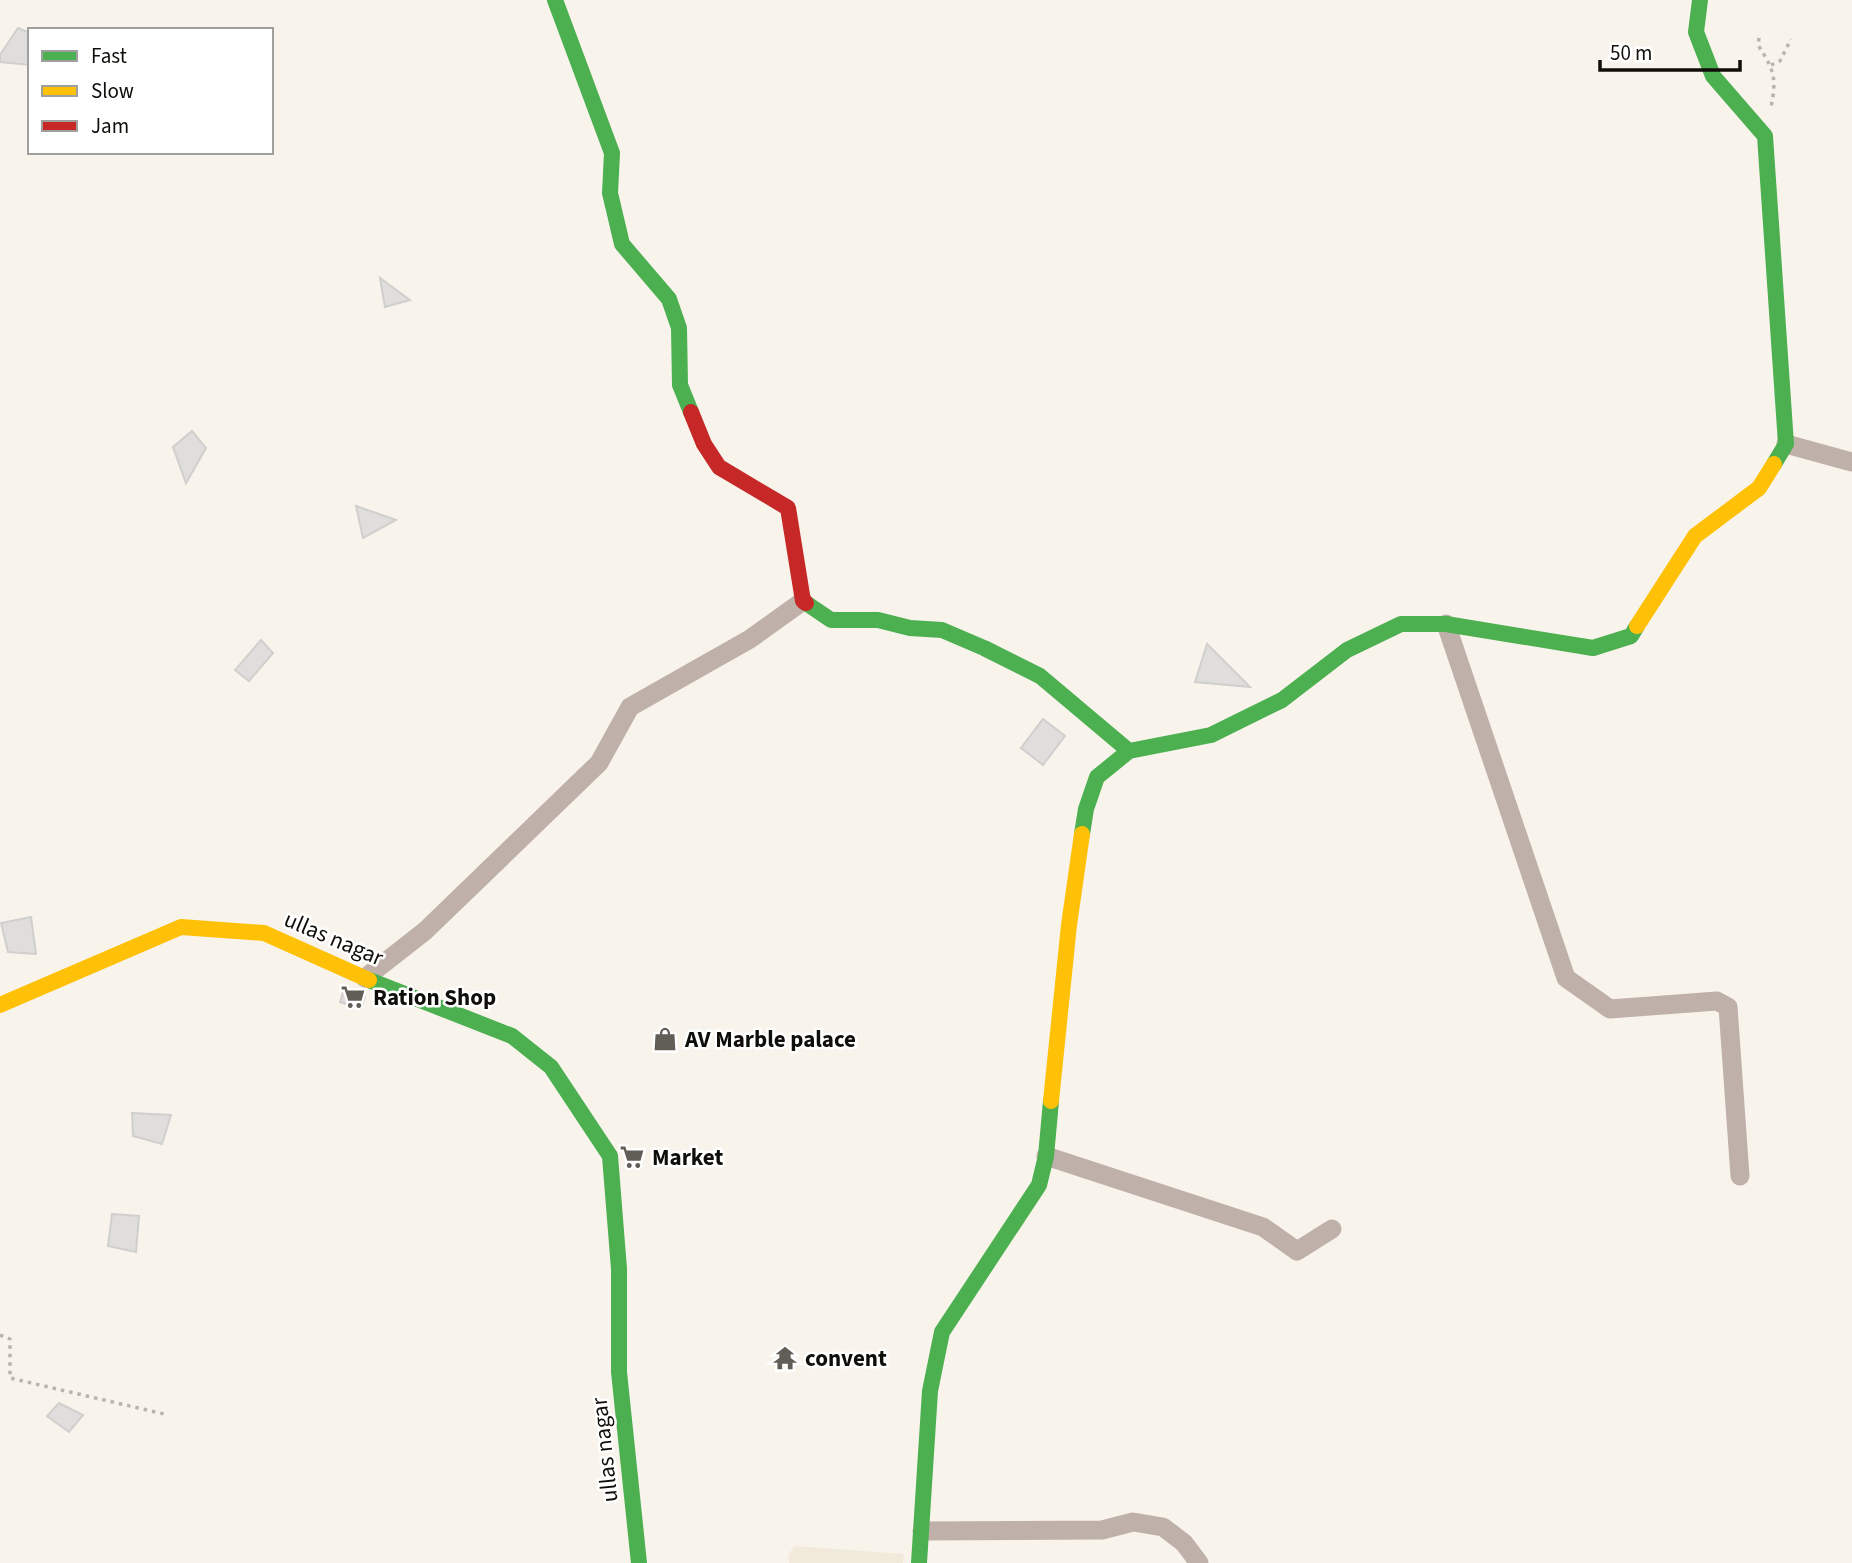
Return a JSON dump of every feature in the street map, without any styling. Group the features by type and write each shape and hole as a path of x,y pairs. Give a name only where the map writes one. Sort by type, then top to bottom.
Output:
{"main road":[{"path":"555,0 612,153 610,193 622,244 668,299 679,328 680,385 704,444 719,467 788,508 803,601 831,620 878,620 910,628 942,630 984,648 1040,676 1129,751"},
{"path":"919,1563 930,1391 942,1332 1039,1185 1046,1156 1069,925 1086,809 1097,777 1129,751 1211,735 1282,700 1347,650 1401,624 1446,624 1593,648 1631,636 1695,536 1759,488 1786,444 1765,136 1713,76 1696,32 1700,0"},
{"name":"ullas nagar","path":"0,1005 181,927 264,933 365,978 512,1035 551,1067 610,1156 619,1269 619,1372 639,1563"}],"street":[{"path":"1786,444 1852,462"},
{"path":"365,978 425,931 599,763 630,707 750,639 803,601"},
{"path":"1446,624 1566,978 1610,1009 1717,1001 1728,1007 1740,1176"},
{"path":"1046,1156 1263,1227 1297,1251 1332,1230"},
{"path":"922,1531 1102,1530 1133,1522 1163,1527 1184,1543 1199,1563"}],"path":[{"path":"1759,38 1758,46 1771,65 1777,86 1765,136"},
{"path":"1771,65 1780,61 1791,39"},
{"path":"0,1335 10,1339 10,1378 164,1414"}],"shaded area":[{"path":"794,1546 904,1554 903,1563 789,1563 788,1556"}],"building":[{"path":"18,28 28,32 28,65 0,62 0,55"},
{"path":"380,278 410,300 385,307"},
{"path":"192,431 206,448 186,483 173,447"},
{"path":"356,506 396,520 363,538"},
{"path":"261,640 273,653 249,681 235,670"},
{"path":"1207,644 1250,687 1195,682"},
{"path":"1043,719 1065,736 1043,765 1021,748"},
{"path":"31,917 36,954 8,952 1,923"},
{"name":"Ration Shop","path":"345,987 365,996 361,1009 340,1002"},
{"path":"132,1113 171,1115 162,1144 133,1136"},
{"path":"112,1214 139,1216 136,1252 108,1246"},
{"path":"59,1403 83,1415 69,1432 47,1416"}],"traffic: fast":[{"path":"555,0 612,153 610,193 622,244 669,299 679,328 680,385 691,412"},
{"path":"1700,0 1696,32 1713,76 1765,136 1786,444 1774,464"},
{"path":"806,603 831,620 878,620 910,628 942,630 984,648 1040,676 1129,751"},
{"path":"1082,834 1086,809 1097,777 1129,751 1211,735 1282,700 1347,650 1401,624 1446,624 1593,648 1631,636 1637,626"},
{"path":"369,980 512,1036 551,1067 610,1156 619,1269 619,1372 639,1563"},
{"path":"919,1563 930,1391 942,1332 1039,1185 1046,1156 1051,1101"}],"traffic: slow":[{"path":"1637,626 1695,536 1759,488 1774,464"},
{"path":"1051,1101 1069,925 1082,834"},
{"path":"0,1005 181,927 264,933 369,980"}],"traffic: jam":[{"path":"691,412 704,444 719,467 788,508 803,601 806,603"}],"place":[{"name":"Ration Shop","path":"353,997"},
{"name":"AV Marble palace","path":"665,1039"},
{"name":"Market","path":"632,1157"},
{"name":"convent","path":"785,1358"}]}
